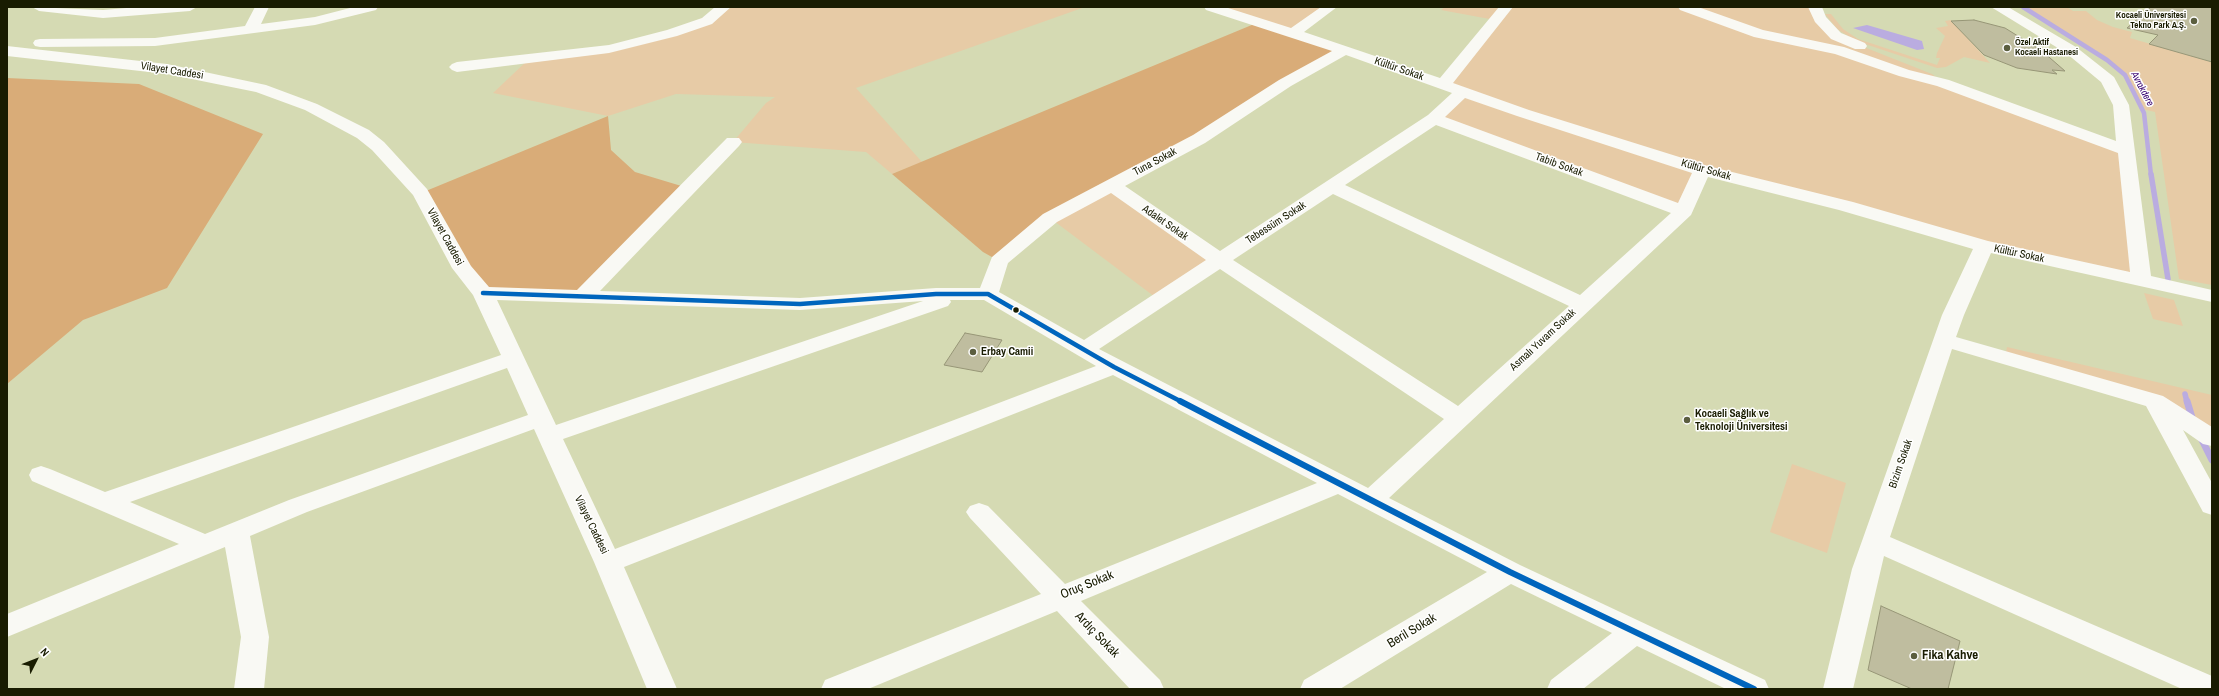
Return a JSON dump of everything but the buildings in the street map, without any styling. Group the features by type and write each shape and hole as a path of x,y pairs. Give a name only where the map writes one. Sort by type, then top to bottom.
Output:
{"street":[{"path":"39,7 71,9 103,14 190,7"},
{"path":"250,31 262,7"},
{"path":"457,67 609,49 672,33 706,21 724,7"},
{"name":"Kültür Sokak","path":"1211,7 1345,50 1463,91 1702,170 1846,206 1984,246 2212,296"},
{"path":"1293,33 1330,7"},
{"path":"1443,84 1453,75 1506,7"},
{"path":"1686,7 1759,34 1839,50 1904,73 1942,83 2126,150"},
{"path":"1814,7 1820,19 1836,36 1932,74 1942,83"},
{"path":"1998,7 2071,50 2108,80 2121,105 2141,281"},
{"path":"7,45 67,42 155,42 250,31 315,21 363,8"},
{"name":"Tuna Sokak","path":"977,294 999,261 1050,218 1200,139 1286,83 1345,50"},
{"name":"Vilayet Caddesi","path":"7,51 167,69 260,88 311,106 364,134 378,146 421,193 462,268 483,293 608,562 662,689"},
{"name":"Tebessüm Sokak","path":"1085,349 1434,119 1463,91"},
{"name":"Tabib Sokak","path":"1434,119 1684,212"},
{"path":"582,297 733,142"},
{"name":"Asmalı Yuvam Sokak","path":"1371,500 1582,304 1684,212 1702,170"},
{"name":"Adalet Sokak","path":"1112,185 1219,260 1459,418"},
{"path":"1332,186 1582,304"},
{"name":"Bizim Sokak","path":"1838,689 1866,569 1875,541 1953,315 1984,246"},
{"path":"483,293 800,304 977,294 1085,349 1114,367 1510,572 1754,689"},
{"path":"7,626 298,506 544,427 977,294"},
{"path":"1944,340 2156,401 2212,438"},
{"path":"104,502 514,358"},
{"path":"608,562 1114,367"},
{"path":"2156,401 2212,506"},
{"path":"41,475 204,544"},
{"name":"Oruç Sokak","path":"836,689 1060,596 1339,484"},
{"name":"Ardıç Sokak","path":"978,512 1149,689"},
{"path":"236,531 255,637 249,689"},
{"path":"1875,541 2212,688"},
{"name":"Beril Sokak","path":"1315,689 1510,572"},
{"path":"1562,689 1635,631"}],"shaded area":[{"path":"724,7 1085,7 856,88 922,162 892,174 866,152 733,142 766,103 775,97 676,94 608,116 493,93 530,58 609,49 672,33"},
{"path":"1211,7 1330,7 1293,33"},
{"path":"1445,7 1815,7 1836,36 1932,74 1943,83 2126,150 2141,281 1703,170 1684,211 1434,119 1462,91 1443,84 1495,20 1441,10"},
{"path":"2023,7 2067,7 2073,11 2086,11 2097,20 2113,27 2132,32 2130,38 2212,62 2212,285 2179,279 2155,112 2142,109 2125,75 2107,60"},
{"path":"1825,14 1831,14 1843,29 1858,39 1937,65 1940,58 1936,58 1937,53 1945,36 1936,28 1948,26 1945,21 1951,20 1990,63 1964,57 1946,67 1937,68 1856,41 1837,29"},
{"path":"1259,22 1345,50 1050,218 999,261 983,252 892,174"},
{"path":"1867,25 1922,41 1924,49 1917,50 1853,28"},
{"path":"7,78 139,84 263,134 167,288 83,320 7,384"},
{"path":"608,116 611,150 635,172 688,188 582,297 483,293 421,193"},
{"path":"1112,185 1219,260 1159,300 1050,218"},
{"path":"2144,293 2174,300 2183,326 2153,319"},
{"path":"2007,347 2212,395 2212,438 2155,401 2005,358"},
{"path":"1792,464 1846,483 1827,553 1770,532"}],"waterway":[{"name":"Avrakdere","path":"2023,7 2107,60 2125,75 2144,113 2151,175"},
{"name":"Avrakdere","path":"2151,174 2168,279"},
{"name":"Avrakdere","path":"2185,394 2187,402"},
{"name":"Avrakdere","path":"2187,401 2193,421"},
{"name":"Avrakdere","path":"2201,438 2212,460"}],"transit line":[{"path":"483,293 800,304 936,294 988,294 1114,367 1510,572 1754,689"}],"place":[{"name":"Kocaeli Üniversitesi Tekno Park A.Ş.","path":"2194,21"},
{"name":"Özel Aktif Kocaeli Hastanesi","path":"2007,48"},
{"name":"Erbay Camii","path":"973,352"},
{"name":"Kocaeli Sağlık ve Teknoloji Üniversitesi","path":"1687,420"},
{"name":"Fika Kahve","path":"1914,656"}]}
